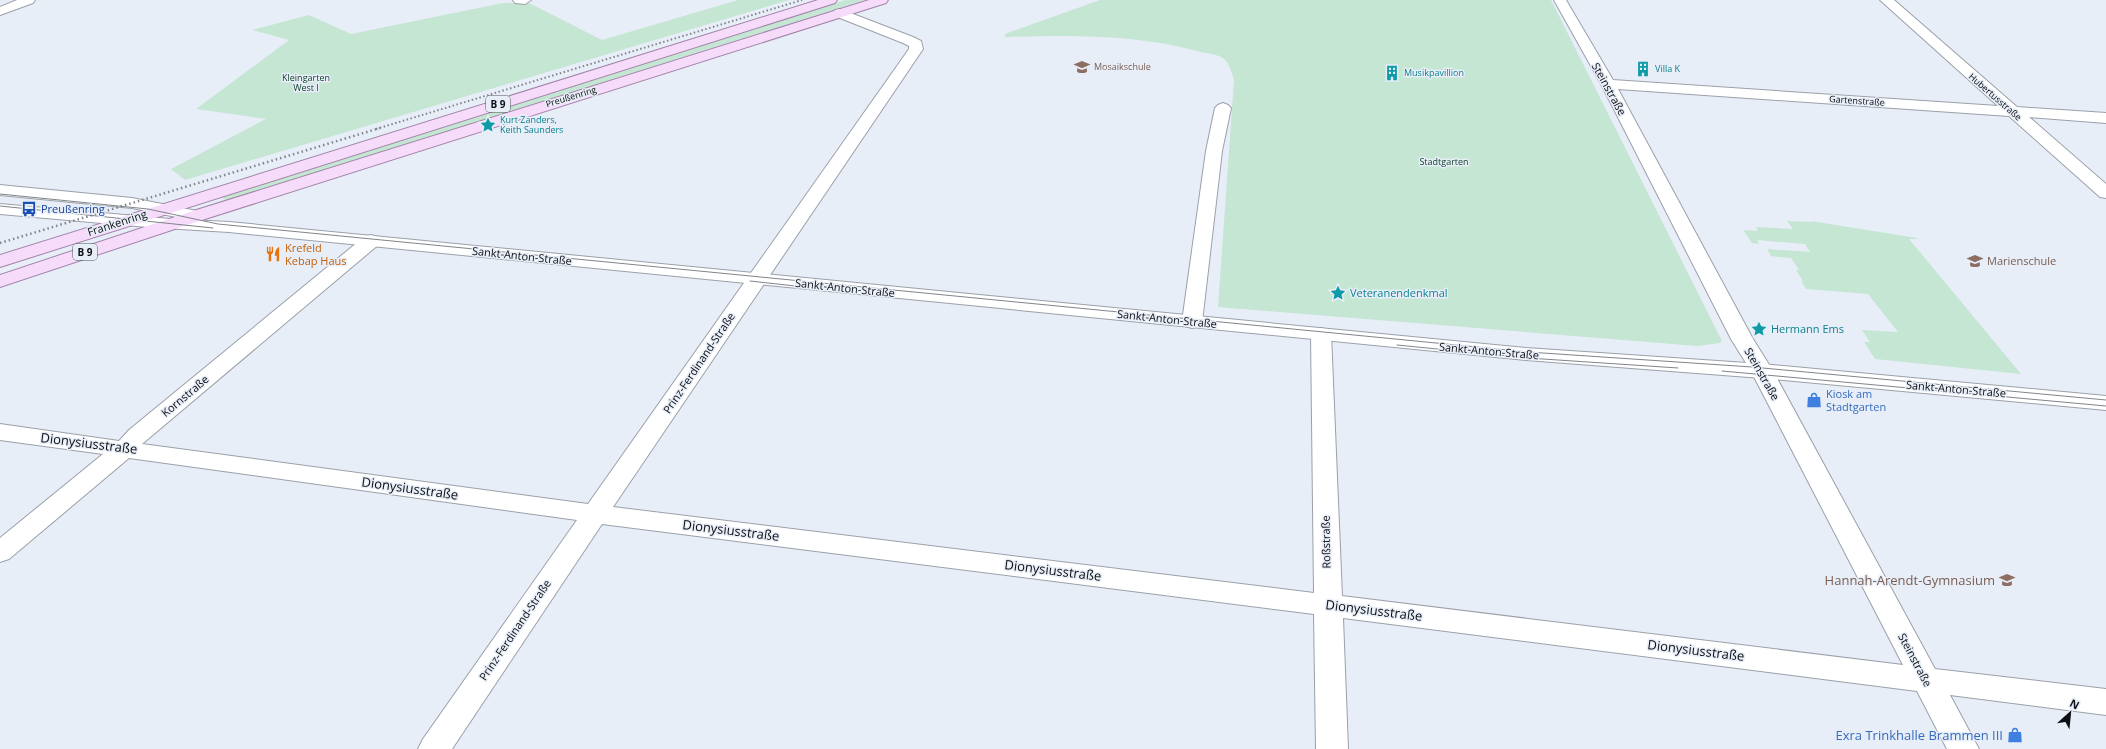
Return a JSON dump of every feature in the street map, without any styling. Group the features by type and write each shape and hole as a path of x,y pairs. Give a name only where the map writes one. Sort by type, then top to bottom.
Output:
{"main road":[{"name":"Preußenring","path":"167,216 831,0"},
{"name":"Preußenring","path":"167,216 196,216 882,0"},
{"name":"Frankenring","path":"0,281 167,216"},
{"name":"Frankenring","path":"0,261 125,221"}],"street":[{"path":"0,10 30,0"},
{"name":"Steinstraße","path":"1560,0 1608,84 1742,339 1762,371 1963,749"},
{"name":"Hubertusstraße","path":"1886,0 2106,192"},
{"name":"Prinz-Ferdinand-Straße","path":"434,749 756,279 916,49 916,44 908,40 840,13"},
{"name":"Gartenstraße","path":"1608,84 2106,118"},
{"path":"1192,322 1214,151 1223,108"},
{"path":"0,190 132,203 167,216"},
{"path":"0,209 125,221 167,216"},
{"name":"Sankt-Anton-Straße","path":"167,216 229,227 1192,322 1526,354 1762,371 2106,403"},
{"name":"Sankt-Anton-Straße","path":"196,216 229,227"},
{"name":"Kornstraße","path":"0,552 126,448 137,435 371,241"},
{"name":"Roßstraße","path":"1321,334 1332,749"},
{"name":"Dionysiusstraße","path":"0,432 126,448 595,514 2106,702"}],"green space":[{"name":"Kleingarten West I","path":"738,0 789,0 185,180 171,169 266,119 196,109 289,40 252,30 309,15 351,34 503,3 529,3 602,40"},
{"path":"845,0 864,0 227,201 221,197"},
{"name":"Stadtgarten","path":"1100,0 1551,0 1722,341 1720,343 1697,346 1218,307 1234,80 1230,68 1225,60 1217,56 1150,41 1078,36 1005,37 1005,34"},
{"path":"1787,221 1812,222 1811,221 1917,238 1918,239 1909,239 2021,374 1875,359 1864,342 1870,342 1862,330 1898,332 1868,294 1806,289 1796,270 1799,270 1791,258 1771,256 1767,249 1810,252 1805,244 1757,240 1759,244 1752,243 1743,230 1758,231 1756,227 1793,229"}],"tram line":[{"path":"0,194 148,209 218,224 1528,352 1752,367 2106,400"},
{"path":"0,206 213,228"},
{"path":"750,281 804,287"},
{"path":"1397,345 1528,358 1678,368"},
{"path":"1722,371 2106,406"}],"railway":[{"path":"376,129 802,0"},
{"path":"0,243 380,128"}],"place":[{"name":"Mosaikschule","path":"1082,67"},
{"name":"Villa K","path":"1643,69"},
{"name":"Musikpavillion","path":"1392,73"},
{"name":"Kurt Zanders, Keith Saunders","path":"488,125"},
{"name":"Preußenring","path":"29,209"},
{"name":"Krefeld Kebap Haus","path":"273,254"},
{"name":"Marienschule","path":"1975,261"},
{"name":"Veteranendenkmal","path":"1338,293"},
{"name":"Hermann Ems","path":"1759,329"},
{"name":"Kiosk am Stadtgarten","path":"1814,400"},
{"name":"Hannah-Arendt-Gymnasium","path":"2007,580"},
{"name":"Exra Trinkhalle Brammen III","path":"2015,735"}]}
